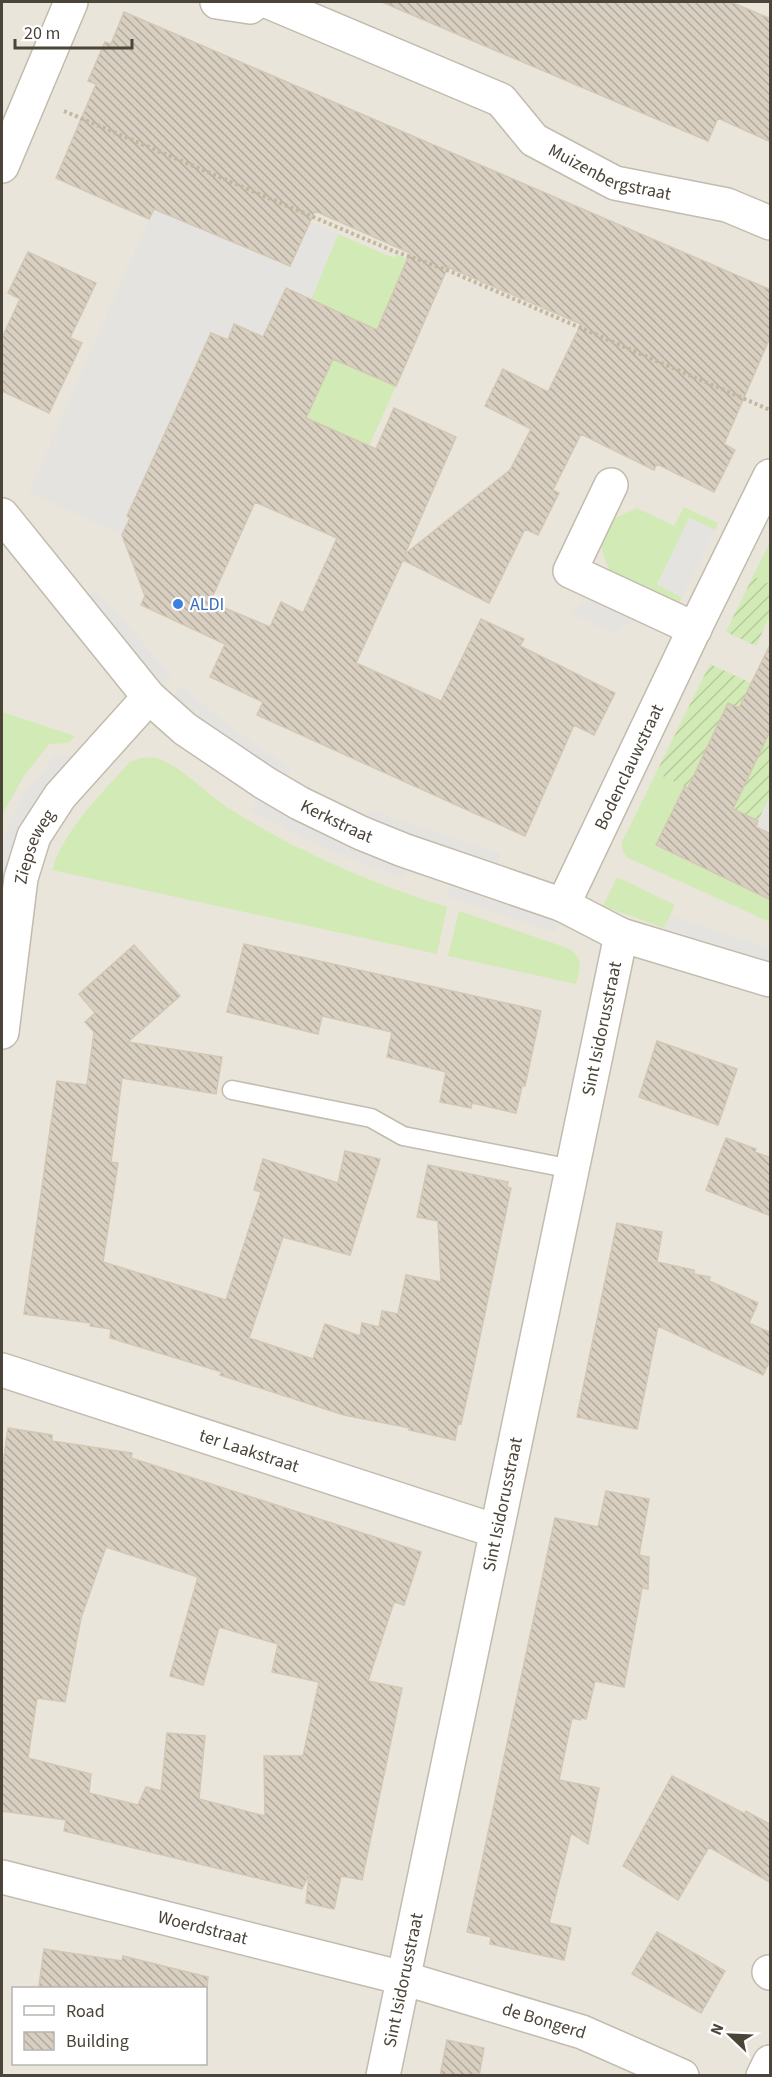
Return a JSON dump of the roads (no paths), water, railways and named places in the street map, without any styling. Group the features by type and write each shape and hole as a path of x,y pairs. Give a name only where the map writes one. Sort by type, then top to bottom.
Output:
{"street":[{"path":"2,166 71,2"},
{"path":"217,2 250,7 256,2"},
{"name":"Muizenbergstraat","path":"269,2 501,100 534,140 615,183 726,205 771,223"},
{"name":"Bodenclauwstraat","path":"563,905 771,476"},
{"path":"611,485 570,571 695,629"},
{"name":"Kerkstraat","path":"2,515 149,697 185,729 299,803 360,833 403,850 563,905 621,935 771,980"},
{"name":"Ziepseweg","path":"2,1032 5,984 21,878 34,836 60,796 149,697"},
{"name":"Sint Isidorusstraat","path":"383,2076 621,935"},
{"name":"ter Laakstraat","path":"2,1370 496,1531"},
{"name":"Woerdstraat","path":"2,1878 403,1978"},
{"name":"de Bongerd","path":"403,1978 582,2032 682,2076"},
{"path":"763,2076 771,2062"}],"lane":[{"path":"232,1090 371,1118 403,1136 573,1169"}],"place":[{"name":"ALDI","path":"178,604"}]}
